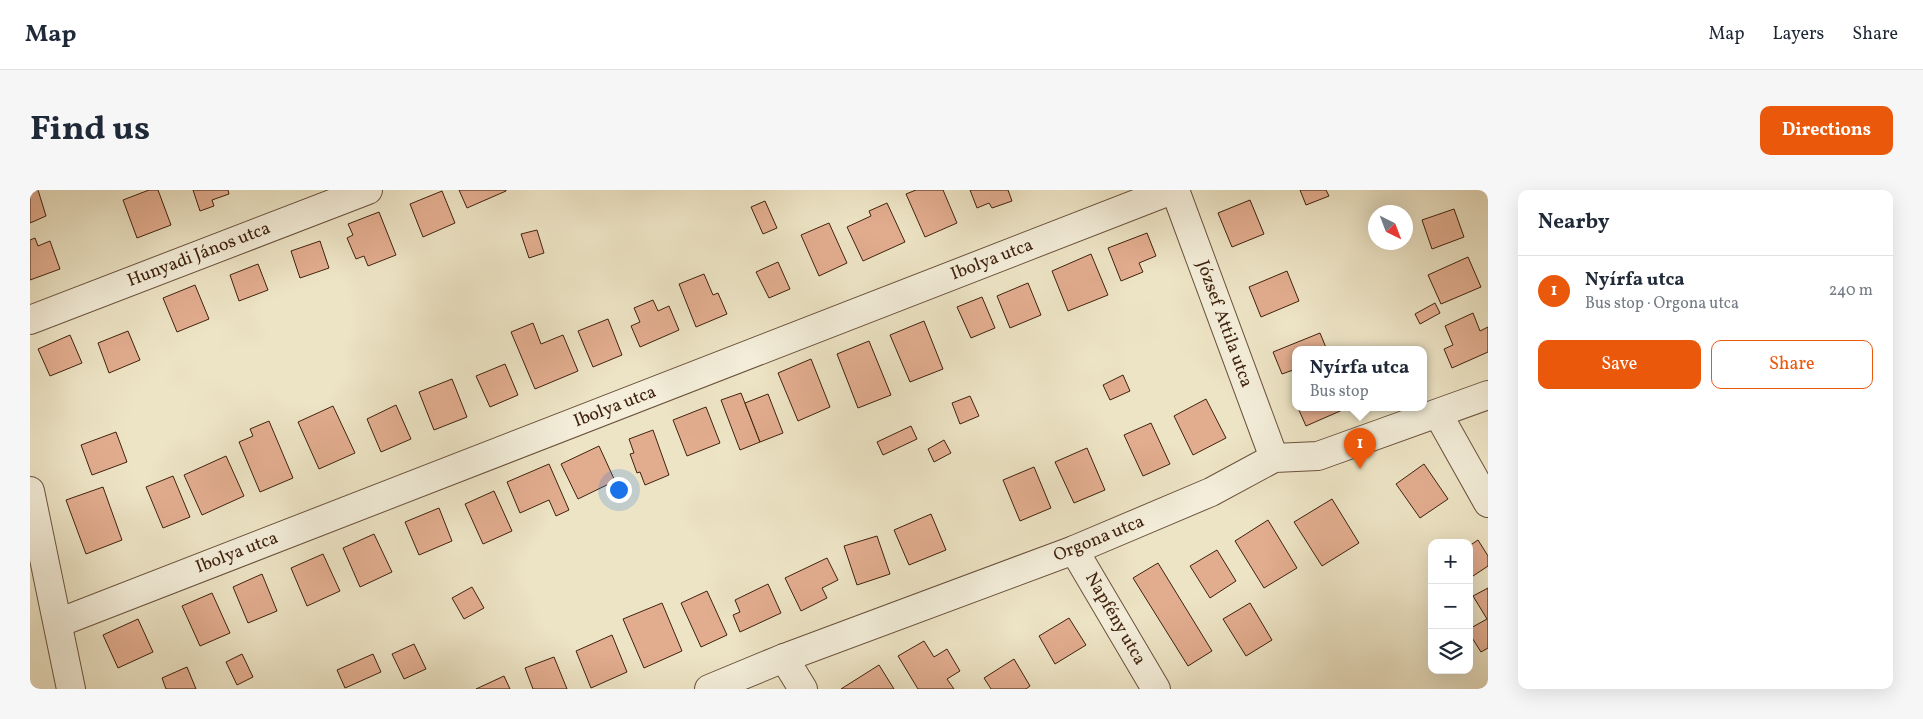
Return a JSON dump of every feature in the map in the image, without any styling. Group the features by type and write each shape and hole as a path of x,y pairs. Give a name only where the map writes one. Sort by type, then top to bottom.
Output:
{"street":[{"name":"Hunyadi János utca","path":"30,320 368,190"},
{"name":"József Attila utca","path":"1173,190 1274,458"},
{"name":"Ibolya utca","path":"58,623 1173,190"},
{"name":"Orgona utca","path":"709,689 784,658 1074,550 1211,492 1274,458 1318,456 1488,395"},
{"path":"1438,414 1488,503"},
{"path":"30,491 71,689"},
{"name":"Napfény utca","path":"1074,550 1156,689"},
{"path":"784,658 803,689"}],"building":[{"path":"30,190 38,190 46,216 30,223"},
{"path":"149,190 158,190 171,225 137,238 123,200"},
{"path":"193,190 228,190 229,194 212,200 214,206 200,211"},
{"path":"459,190 506,190 506,191 467,208"},
{"path":"916,190 943,190 957,223 925,237 906,194"},
{"path":"970,190 1008,190 1012,201 992,208 989,203 977,208"},
{"path":"1300,190 1326,190 1329,196 1306,205"},
{"path":"442,191 455,223 423,237 410,204"},
{"path":"1250,200 1264,234 1232,247 1218,213"},
{"path":"765,201 777,228 763,234 751,207"},
{"path":"887,203 905,242 863,261 847,227 871,216 869,211"},
{"path":"1454,209 1464,237 1432,249 1422,220"},
{"path":"379,212 396,255 368,266 364,256 356,259 347,238 353,235 348,224"},
{"path":"829,223 847,263 819,276 801,235"},
{"path":"537,230 544,253 529,258 521,234"},
{"path":"1147,233 1156,256 1139,263 1143,272 1121,281 1108,248"},
{"path":"35,238 38,246 50,241 60,269 30,280 30,240"},
{"path":"320,241 329,268 300,278 291,251"},
{"path":"1091,254 1108,295 1068,311 1052,271"},
{"path":"1468,257 1481,287 1441,304 1428,275"},
{"path":"778,262 790,289 769,298 756,272"},
{"path":"258,264 268,290 239,301 230,275"},
{"path":"1287,271 1299,301 1261,317 1249,287"},
{"path":"704,274 713,295 718,293 727,314 696,327 679,284"},
{"path":"1028,283 1041,315 1010,328 997,296"},
{"path":"195,285 209,319 177,332 163,298"},
{"path":"982,297 995,328 971,338 957,307"},
{"path":"653,300 658,311 669,306 679,330 640,347 631,326 640,322 634,308"},
{"path":"1435,303 1440,313 1420,324 1415,314"},
{"path":"1473,313 1480,331 1488,327 1488,352 1452,368 1444,349 1453,345 1445,326"},
{"path":"608,319 622,355 593,367 578,331"},
{"path":"924,321 943,369 910,382 890,335"},
{"path":"533,323 541,344 563,335 578,371 535,389 511,332"},
{"path":"128,331 140,360 109,373 98,343"},
{"path":"1320,333 1325,346 1292,346 1292,370 1282,374 1273,352"},
{"path":"70,335 82,363 50,376 38,349"},
{"path":"869,341 891,395 858,408 837,354"},
{"path":"811,359 830,407 798,421 778,373"},
{"path":"505,364 518,395 490,407 476,376"},
{"path":"1123,375 1130,391 1110,400 1103,385"},
{"path":"452,379 467,417 434,430 419,392"},
{"path":"741,393 760,442 740,450 721,400"},
{"path":"768,394 783,433 760,442 745,403"},
{"path":"970,396 979,416 960,424 952,403"},
{"path":"1206,399 1226,438 1193,455 1174,416"},
{"path":"396,405 411,439 381,452 367,419"},
{"path":"333,406 355,453 319,469 298,422"},
{"path":"706,407 720,443 687,456 673,420"},
{"path":"1299,411 1340,411 1306,426"},
{"path":"269,421 293,478 260,492 239,442 253,436 250,429"},
{"path":"1151,423 1170,464 1143,476 1124,435"},
{"path":"911,426 917,439 883,455 877,442"},
{"path":"653,430 669,475 645,485 640,472 637,473 630,454 634,453 629,439"},
{"path":"116,432 127,462 92,475 81,445"},
{"path":"944,440 951,453 934,462 928,449"},
{"path":"599,446 615,481 578,499 561,464"},
{"path":"1087,448 1105,490 1074,503 1055,462"},
{"path":"226,456 244,496 202,515 184,475"},
{"path":"549,464 569,510 556,516 549,500 520,513 507,482"},
{"path":"1424,464 1448,499 1420,518 1396,484"},
{"path":"1034,467 1051,508 1020,521 1003,480"},
{"path":"173,476 190,517 163,528 146,487"},
{"path":"103,487 122,540 86,554 66,500"},
{"path":"494,491 512,531 483,544 465,504"},
{"path":"1332,499 1359,543 1322,566 1294,522"},
{"path":"439,508 452,541 419,555 405,522"},
{"path":"931,514 946,550 909,565 894,530"},
{"path":"1268,520 1297,568 1264,588 1235,541"},
{"path":"374,534 392,572 360,587 343,548"},
{"path":"877,536 890,574 857,585 844,546"},
{"path":"1478,540 1488,556 1488,566 1473,576 1473,543"},
{"path":"1217,550 1236,581 1210,598 1190,566"},
{"path":"323,554 340,591 307,606 291,568"},
{"path":"827,558 838,580 822,588 827,598 801,611 785,578"},
{"path":"1158,563 1212,651 1188,666 1133,578"},
{"path":"262,574 277,611 248,623 233,587"},
{"path":"768,584 781,613 740,632 733,615 740,612 735,600"},
{"path":"472,587 484,608 464,619 452,598"},
{"path":"1488,588 1488,648 1481,652 1473,639 1473,627 1487,619 1473,596"},
{"path":"707,591 727,635 701,647 681,603"},
{"path":"212,593 230,633 200,646 182,606"},
{"path":"662,603 682,651 644,668 623,619"},
{"path":"1250,603 1272,640 1246,656 1223,619"},
{"path":"1069,618 1086,645 1055,664 1039,636"},
{"path":"138,619 153,652 118,668 103,635"},
{"path":"612,635 627,672 591,688 576,651"},
{"path":"924,641 934,657 947,649 960,671 947,679 954,689 918,689 898,656"},
{"path":"414,644 426,669 404,679 392,654"},
{"path":"242,654 253,677 237,685 226,662"},
{"path":"373,654 381,672 345,688 337,670"},
{"path":"554,657 567,689 533,689 525,668"},
{"path":"1014,659 1030,686 1026,689 991,689 984,678"},
{"path":"879,665 894,689 841,689"},
{"path":"187,667 196,689 166,689 162,678"},
{"path":"504,676 510,689 476,689"}],"place":[{"name":"Nyírfa utca","path":"1360,469"}]}
